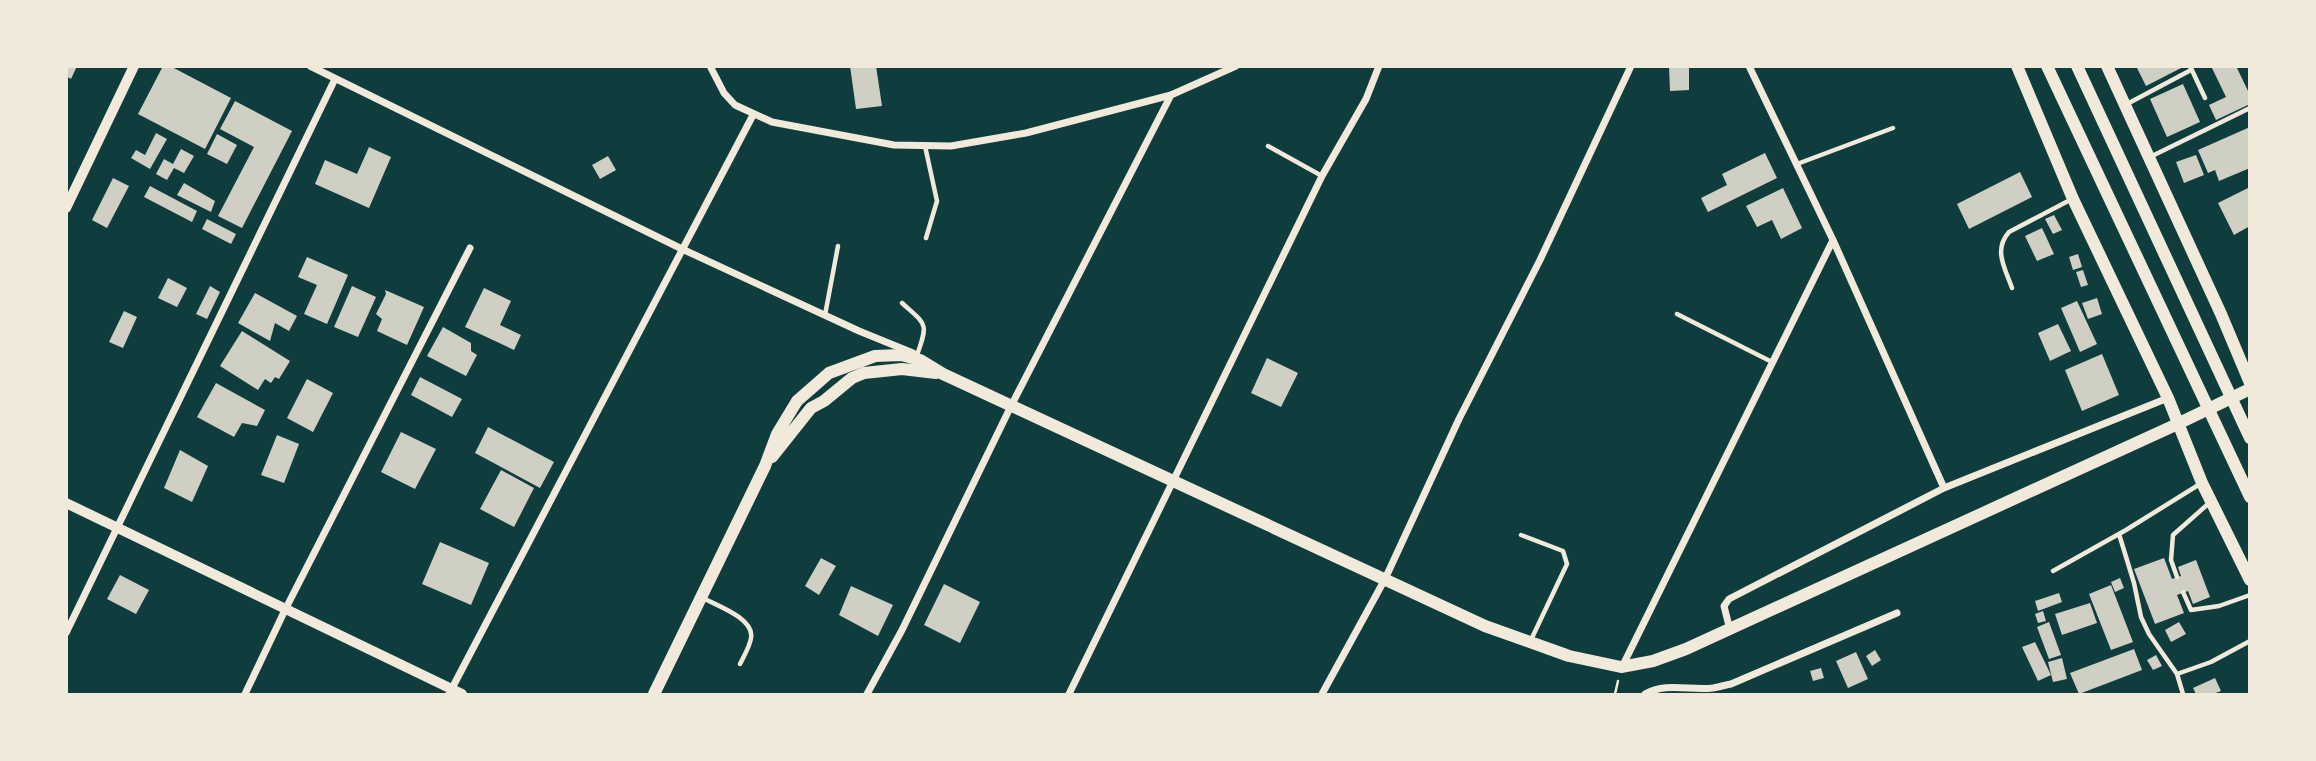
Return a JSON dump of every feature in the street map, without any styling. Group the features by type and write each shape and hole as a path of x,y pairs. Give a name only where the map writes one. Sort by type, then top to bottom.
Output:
{"main road":[{"path":"2017,66 2073,199 2168,398 2202,483 2249,580"},
{"path":"2047,66 2249,497"},
{"path":"2077,66 2249,438"},
{"path":"2104,66 2221,314 2249,383"},
{"path":"654,695 765,466 777,435 797,401 829,373 855,362 886,354 919,357 943,374 1485,626 1569,656 1621,667 1653,662 1730,629 2249,389"},
{"path":"765,466 811,408 852,378 864,373 902,369 943,374"}],"street":[{"path":"66,208 134,66"},
{"path":"310,66 682,248 919,357"},
{"path":"710,66 724,93 735,105 753,115 772,122 894,145 925,146 951,146 1026,133 1171,95 1236,66"},
{"path":"1069,695 1322,176 1366,99 1379,66"},
{"path":"1322,695 1385,579 1459,419 1540,260 1632,66"},
{"path":"1749,66 1833,240 1944,488"},
{"path":"66,633 335,79"},
{"path":"867,695 902,630 1011,406 1171,95"},
{"path":"66,502 454,693 753,115"},
{"path":"1621,667 1833,240"},
{"path":"245,695 285,610 470,248"},
{"path":"1730,629 1724,606 1729,599 1944,488 2168,398"},
{"path":"1645,695 1651,691 1680,686 1712,688 1731,684 1897,613"}],"lane":[{"path":"2124,106 2190,68 2205,98"},
{"path":"2148,158 2249,108"},
{"path":"1796,165 1893,128"},
{"path":"925,146 937,201 926,238"},
{"path":"1268,146 1322,176"},
{"path":"2012,288 2000,253 2002,240 2009,232 2073,199"},
{"path":"825,315 838,246"},
{"path":"902,303 925,328 919,357"},
{"path":"1677,314 1772,362"},
{"path":"2053,571 2202,483"},
{"path":"2177,577 2171,560 2173,535 2211,502"},
{"path":"2119,534 2141,617 2176,674 2183,695"},
{"path":"1521,535 1563,551 1567,564 1529,643"},
{"path":"2183,592 2191,610 2219,606 2249,595"},
{"path":"700,597 743,619 749,626 751,639 740,664"},
{"path":"2176,674 2211,662 2249,641"}],"building":[{"path":"66,66 77,66 71,79 66,76"},
{"path":"163,66 170,66 231,98 205,149 138,114"},
{"path":"850,66 876,66 882,106 856,109"},
{"path":"1669,66 1689,66 1689,90 1670,91"},
{"path":"2136,66 2185,66 2146,86"},
{"path":"2211,66 2236,66 2250,95 2250,104 2216,120 2209,105 2226,97"},
{"path":"2183,84 2200,122 2167,137 2150,99"},
{"path":"235,101 292,131 242,228 218,216 254,147 220,129"},
{"path":"2250,127 2250,168 2219,181 2215,170 2208,173 2198,150"},
{"path":"156,133 167,139 150,169 131,158 136,150 145,155"},
{"path":"217,134 237,145 227,164 207,154"},
{"path":"369,147 391,157 369,208 315,184 325,160 357,174"},
{"path":"181,149 194,156 184,173 174,168 167,180 156,174 164,159 173,164"},
{"path":"1765,153 1777,178 1708,212 1701,198 1727,185 1722,174"},
{"path":"2196,155 2204,175 2184,183 2176,162"},
{"path":"608,156 616,170 600,179 592,165"},
{"path":"2020,172 2032,197 1969,229 1957,204"},
{"path":"113,178 129,186 107,228 92,220"},
{"path":"184,183 215,201 211,212 177,195"},
{"path":"150,186 197,211 192,222 144,197"},
{"path":"2250,187 2250,226 2234,235 2218,203"},
{"path":"1783,188 1802,228 1781,239 1772,220 1757,227 1746,206"},
{"path":"2054,215 2062,230 2053,234 2045,219"},
{"path":"207,219 236,234 231,244 202,229"},
{"path":"2042,228 2054,254 2037,261 2025,236"},
{"path":"2078,254 2082,267 2073,270 2069,257"},
{"path":"307,257 348,275 327,324 304,314 317,285 298,277"},
{"path":"2083,270 2088,285 2081,287 2076,272"},
{"path":"168,278 187,288 177,307 158,298"},
{"path":"210,286 220,292 207,319 196,314"},
{"path":"352,286 376,297 358,337 334,327"},
{"path":"484,288 511,301 500,325 521,335 514,350 465,327"},
{"path":"385,290 424,307 407,345 377,331 382,319 376,314 386,294"},
{"path":"255,293 297,316 289,331 275,323 270,341 238,323"},
{"path":"2097,298 2102,314 2088,319 2082,303"},
{"path":"2077,301 2097,344 2080,352 2061,308"},
{"path":"124,311 137,317 123,348 109,342"},
{"path":"2058,324 2071,351 2050,361 2038,333"},
{"path":"443,327 471,343 471,351 477,355 466,376 427,356"},
{"path":"242,331 290,361 279,379 275,377 271,383 265,379 258,390 220,366"},
{"path":"2102,354 2119,395 2082,411 2065,370"},
{"path":"1267,358 1298,373 1281,407 1251,393"},
{"path":"420,377 462,399 452,417 411,395"},
{"path":"307,379 333,393 313,432 287,418"},
{"path":"216,383 265,410 257,426 242,423 234,437 197,417"},
{"path":"488,427 554,462 540,488 475,453"},
{"path":"401,432 436,449 415,489 381,472"},
{"path":"277,435 299,444 284,483 261,475"},
{"path":"180,450 208,466 192,502 164,488"},
{"path":"501,470 534,488 514,527 480,509"},
{"path":"440,542 489,563 471,605 422,584"},
{"path":"821,558 836,566 819,595 805,586"},
{"path":"2164,558 2172,579 2181,576 2178,567 2196,560 2210,597 2193,604 2188,591 2177,595 2184,613 2155,624 2134,569"},
{"path":"120,575 149,590 136,614 107,599"},
{"path":"2120,578 2124,588 2115,592 2111,582"},
{"path":"944,584 980,602 960,643 924,625"},
{"path":"2111,585 2133,642 2111,650 2089,594"},
{"path":"851,586 893,605 878,636 839,615"},
{"path":"2059,593 2062,602 2038,611 2035,601"},
{"path":"2090,603 2097,623 2062,635 2055,614"},
{"path":"2043,611 2046,621 2038,623 2035,614"},
{"path":"2049,622 2061,655 2049,659 2037,627"},
{"path":"2179,622 2186,634 2171,642 2165,630"},
{"path":"2035,642 2051,675 2038,681 2022,647"},
{"path":"2134,649 2142,670 2079,694 2070,673"},
{"path":"1875,650 1881,660 1872,666 1866,656"},
{"path":"1856,652 1868,679 1848,688 1836,661"},
{"path":"2156,655 2162,666 2153,670 2147,660"},
{"path":"2062,658 2067,679 2053,682 2048,662"},
{"path":"1821,668 1824,678 1813,681 1810,671"},
{"path":"2215,678 2221,691 2196,694 2193,688"}]}
